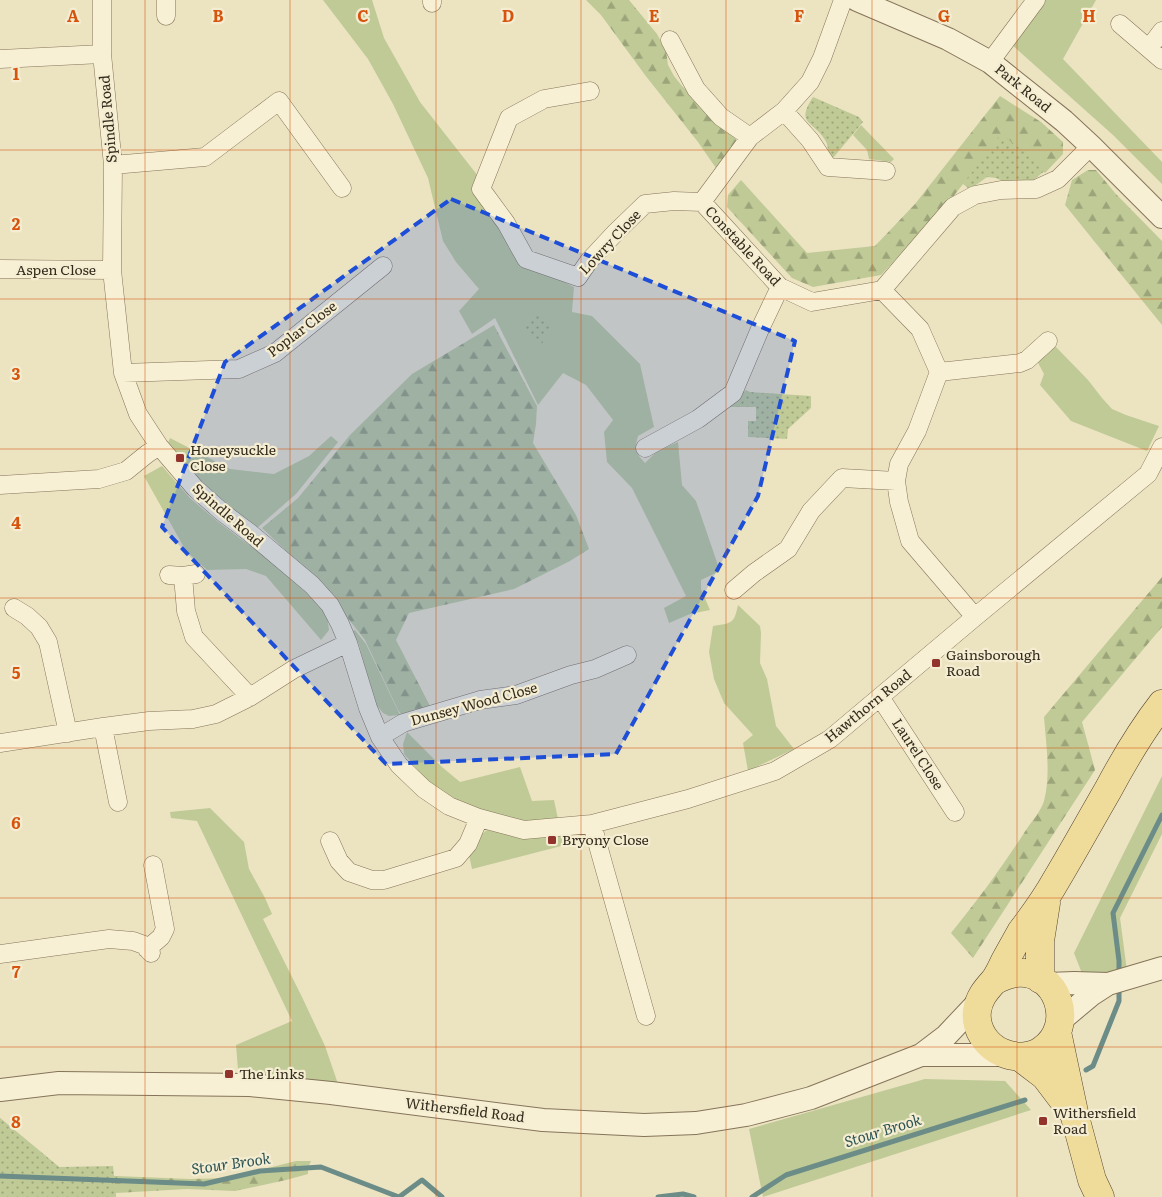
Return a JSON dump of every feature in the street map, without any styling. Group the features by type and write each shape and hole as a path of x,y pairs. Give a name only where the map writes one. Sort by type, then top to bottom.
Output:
{"main road":[{"path":"1075,1117 1045,1076 1014,1056 997,1051 988,1044 981,1034 977,1011 987,990 1020,934 1046,898 1136,740 1162,704"},
{"path":"1044,982 1040,941 1046,898"},
{"path":"987,990 1005,976 1017,973 1029,974 1044,982 1056,995 1060,1008 1059,1026 1075,1117 1092,1180 1100,1197"},
{"path":"1014,1056 1032,1055 1042,1050 1051,1042 1059,1026"}],"street":[{"name":"Spindle Road","path":"102,0 102,54 113,165 112,270 123,373 138,414 159,446 195,488 312,585 330,605 348,643 368,708 380,737 399,765 424,789 449,806 479,818 524,830 592,824"},
{"name":"Constable Road","path":"843,0 822,58 810,82 784,111 750,137 702,202 780,287 812,302 882,290"},
{"name":"Park Road","path":"857,0 948,40 990,62 1064,121 1162,217"},
{"path":"990,62 1036,0"},
{"path":"1120,24 1156,54 1162,31"},
{"path":"670,40 696,89 721,117 750,137"},
{"path":"0,59 102,54"},
{"name":"Lowry Close","path":"590,91 544,99 510,118 481,189 506,224 526,259 578,277 589,261 645,204 674,201 702,202"},
{"path":"113,165 204,157 279,101 342,188"},
{"path":"784,111 810,140 828,167 886,171"},
{"path":"975,617 910,541 899,502 896,481 899,464 916,430 938,372 920,329 882,290 953,207 974,194 1001,190 1036,189 1043,186 1058,179 1091,146"},
{"name":"Poplar Close","path":"123,373 239,369 275,353 383,266"},
{"name":"Aspen Close","path":"0,269 112,270"},
{"path":"645,448 698,419 733,393 780,287"},
{"path":"938,372 1020,363 1027,360 1048,342"},
{"path":"0,485 99,479 126,471 159,446"},
{"name":"Hawthorn Road","path":"592,824 688,799 775,772 830,739 1148,474 1162,447"},
{"path":"734,590 788,549 811,511 842,478 896,481"},
{"path":"183,575 186,611 194,637 250,697"},
{"path":"13,609 27,616 39,627 48,642 68,733"},
{"path":"0,743 103,727 150,721 193,719 216,714 250,697 294,669 348,643"},
{"name":"Dunsey Wood Close","path":"380,737 403,723 480,700 516,696 571,675 596,668 626,655"},
{"name":"Laurel Close","path":"880,697 955,812"},
{"path":"103,727 118,802"},
{"path":"330,841 339,861 349,872 372,880 384,880 456,858 468,844 479,818"},
{"path":"592,824 646,1016"},
{"path":"0,954 109,939 133,941 144,945 149,951 165,929 153,865"},
{"path":"1059,1026 1091,995 1118,981 1162,968"},
{"path":"1044,982 1118,981"},
{"name":"Withersfield Road","path":"0,1090 59,1084 250,1085 331,1093 543,1120 644,1126 696,1123 746,1115 811,1098 921,1055 946,1036 987,990"},
{"name":"Withersfield Road","path":"921,1055 1014,1056"}],"highlighted area":[{"path":"451,199 795,341 758,496 616,754 386,764 162,527 225,362"}],"green space":[{"path":"323,0 372,0 384,38 420,102 478,176 506,237 562,281 574,287 572,312 592,316 640,364 654,427 638,436 636,451 645,463 657,451 678,442 682,485 696,501 720,571 701,580 701,589 710,610 690,614 669,623 664,608 686,596 632,488 607,462 604,432 613,420 586,385 563,373 538,405 495,318 472,334 459,311 479,289 456,262 443,241 428,178 393,104 368,59"},
{"path":"586,0 629,0 657,34 666,51 668,65 674,76 682,86 726,127 737,141 718,171 601,15"},
{"path":"1041,0 1096,0 1063,59 1162,162 1162,184 1113,135 1011,44"},
{"path":"1000,96 1041,122 1063,142 1063,154 1045,173 1004,141 997,141 945,207 881,275 813,287 792,278 727,207 728,195 741,180 807,253 875,246 915,204"},
{"path":"813,97 859,117 863,122 833,158 830,159 826,142 806,118 808,106"},
{"path":"861,125 894,159 891,162 869,159 867,150 853,135"},
{"path":"1001,134 1047,169 1031,182 1011,185 996,178 987,177 968,188 963,184"},
{"path":"1088,170 1096,170 1115,193 1162,241 1162,325 1065,205 1072,180"},
{"path":"536,309 551,326 541,345 526,333 525,327"},
{"path":"494,325 537,406 533,443 576,515 589,549 570,561 514,589 409,613 396,640 430,706 403,717 365,640 321,584 262,528 298,498 350,435 412,374"},
{"path":"1055,346 1088,380 1112,409 1159,426 1147,451 1071,421 1040,385 1044,374 1036,359"},
{"path":"746,390 750,392 811,396 811,408 788,429 787,439 748,437 748,421 756,421 756,407 730,407 730,402"},
{"path":"331,436 338,442 296,494 257,528 224,503 196,478 167,446 170,438 230,469 274,474 309,456"},
{"path":"162,466 190,498 217,521 281,569 312,598 327,615 329,630 321,640 266,576 246,569 207,570 186,551 144,476"},
{"path":"1162,577 1162,627 1082,722 1095,770 973,958 951,933 999,870 1043,805 1048,770 1044,717"},
{"path":"738,605 760,626 760,663 767,679 776,726 794,749 748,771 743,743 753,735 724,703 714,679 709,652 713,626 731,621 735,616"},
{"path":"355,630 366,644 400,715 389,716 383,713 374,702 359,645 353,631"},
{"path":"407,732 460,782 520,767 532,801 554,800 558,819 523,824 486,816 448,797 423,776 404,754 403,744"},
{"path":"1162,776 1162,834 1120,918 1127,971 1083,976 1074,953"},
{"path":"210,808 244,842 249,869 272,914 263,919 325,1046 338,1084 238,1070 236,1045 292,1021 197,821 171,818 170,812"},
{"path":"487,830 528,835 567,833 574,837 573,843 472,869 469,855 479,836"},
{"path":"925,1079 1005,1081 1031,1110 763,1197 749,1129"},
{"path":"0,1118 59,1167 90,1174 190,1179 228,1178 296,1161 311,1161 308,1174 235,1191 187,1189 116,1193 116,1197 0,1197"},
{"path":"0,1118 59,1167 113,1166 116,1197 0,1197"}],"waterway":[{"name":"Stour Brook","path":"1119,975 1113,913 1162,815"},
{"name":"Stour Brook","path":"1086,1070 1093,1066 1119,1001 1119,986"},
{"name":"Stour Brook","path":"752,1197 786,1175 1025,1100"},
{"name":"Stour Brook","path":"0,1176 204,1184 260,1171 321,1167 399,1197 422,1180 442,1197"},
{"name":"Stour Brook","path":"658,1197 683,1194 694,1197"}],"place":[{"name":"Honeysuckle Close","path":"180,458"},
{"name":"Gainsborough Road","path":"936,663"},
{"name":"Bryony Close","path":"552,840"},
{"name":"The Links","path":"229,1074"},
{"name":"Withersfield Road","path":"1043,1121"}]}
